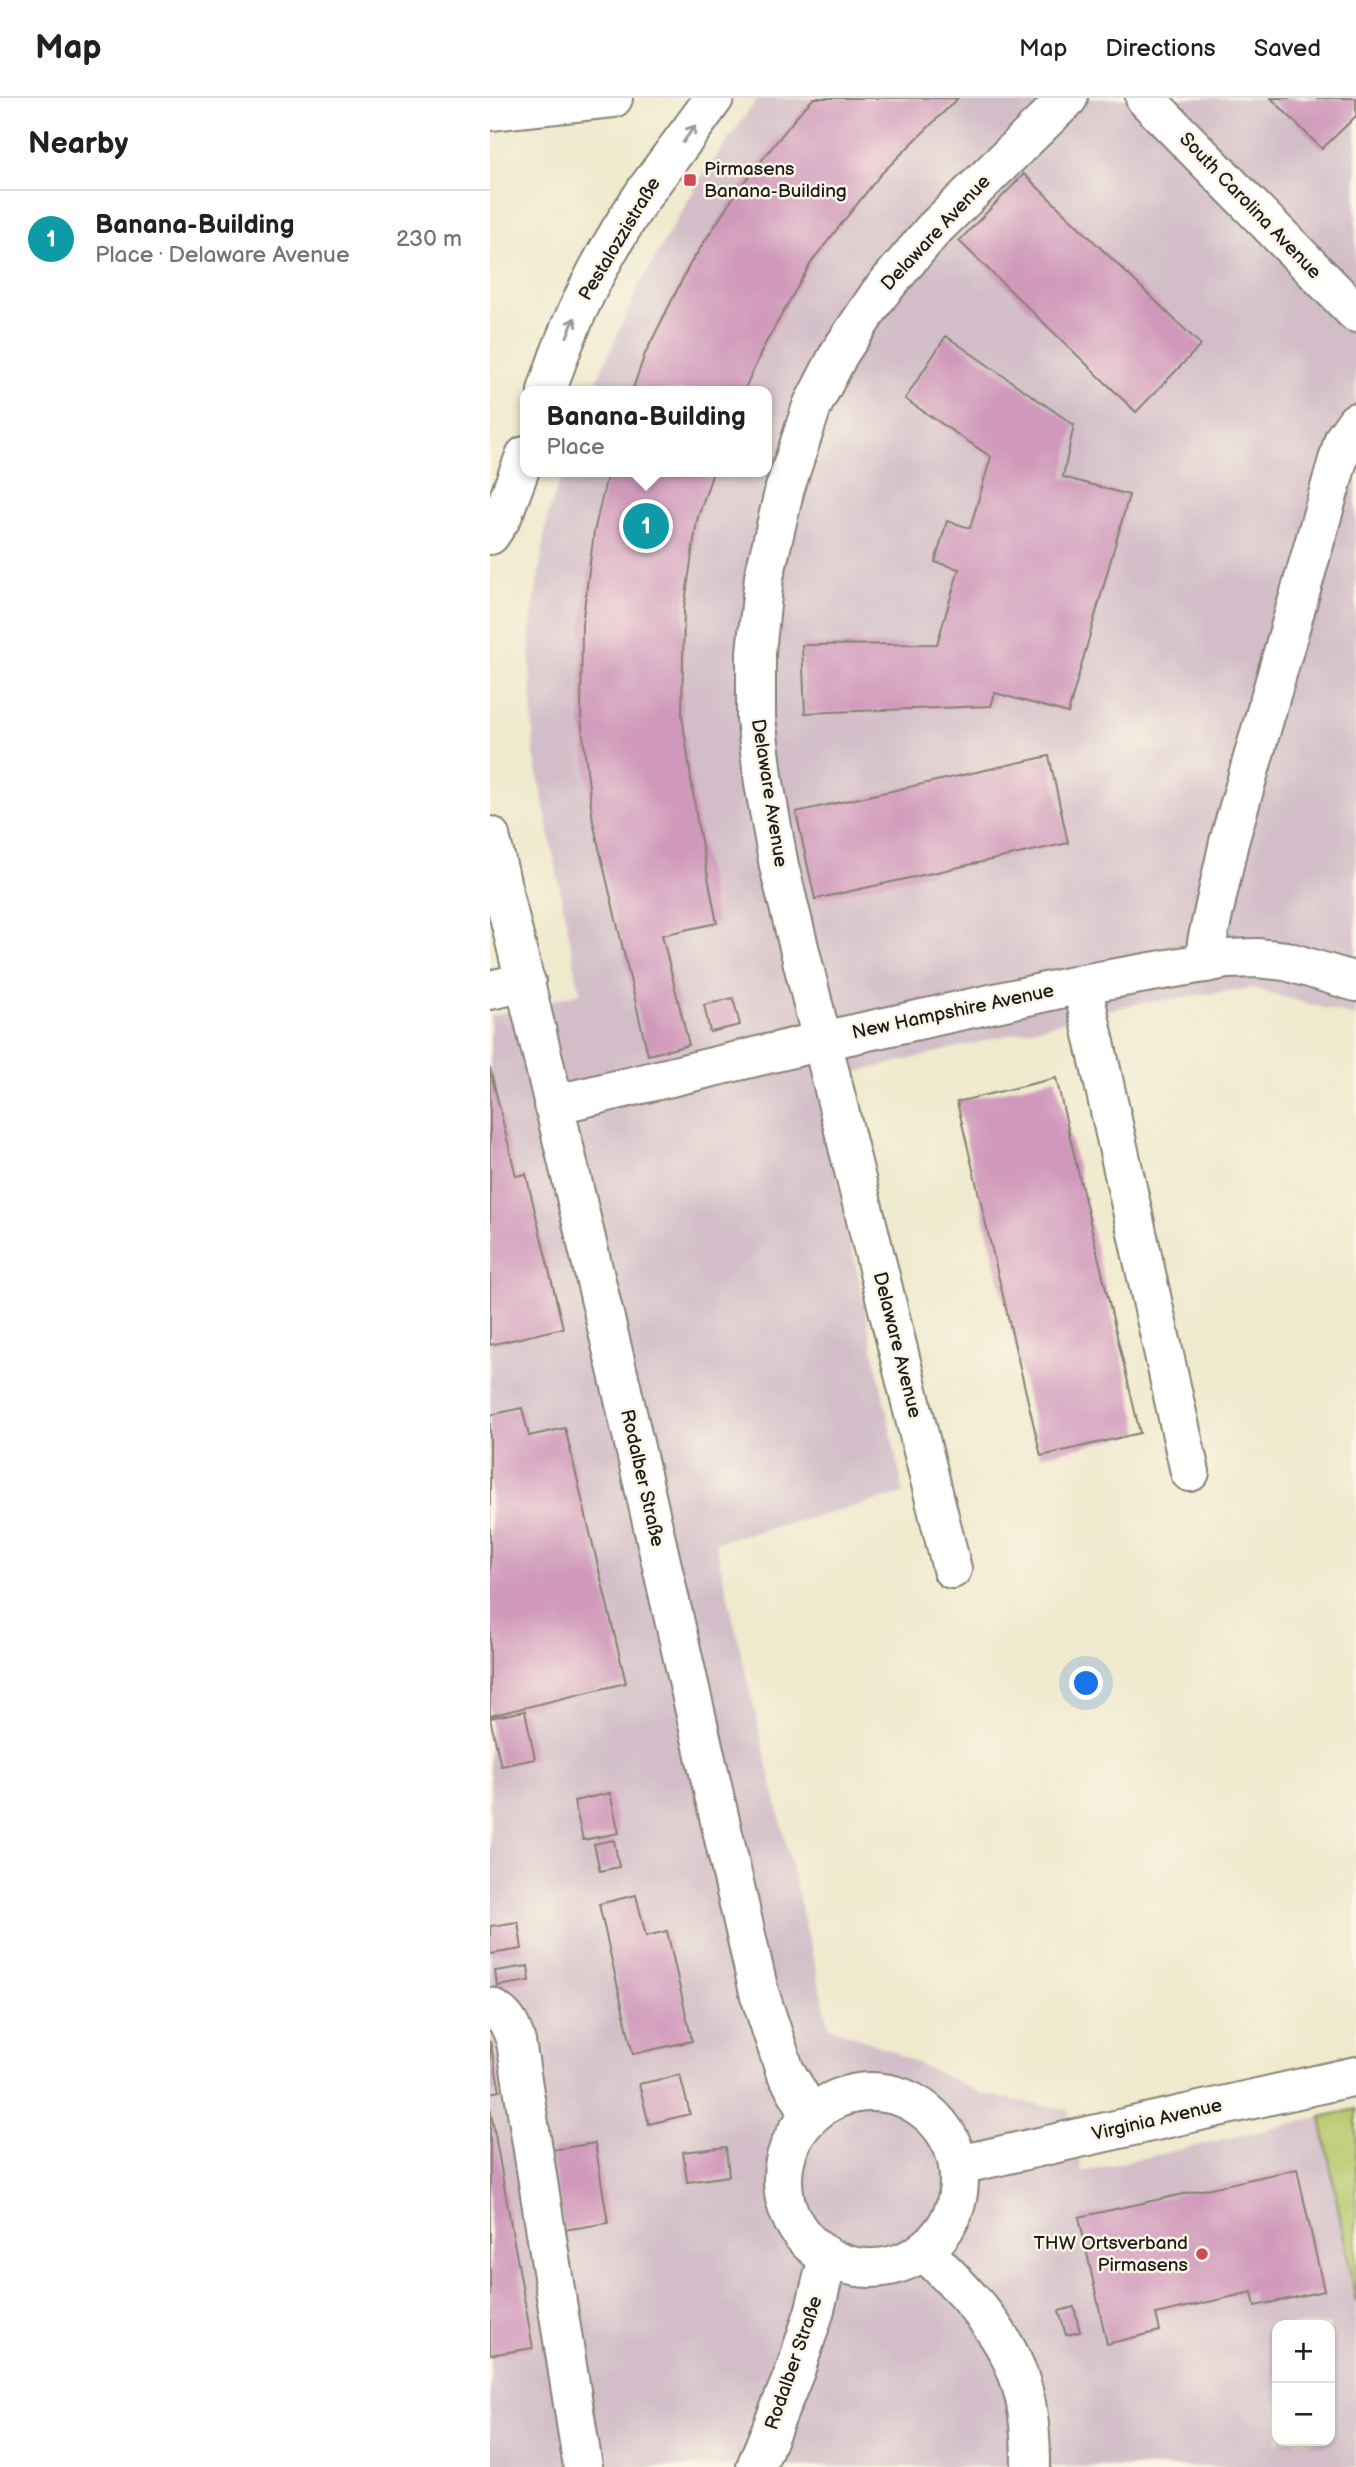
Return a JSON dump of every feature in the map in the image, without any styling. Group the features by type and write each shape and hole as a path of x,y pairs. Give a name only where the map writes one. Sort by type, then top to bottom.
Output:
{"street":[{"path":"490,111 613,98"},
{"name":"Pestalozzistraße","path":"548,386 556,360 588,287 647,190 714,98"},
{"name":"Delaware Avenue","path":"952,1569 779,866 756,719 756,652 764,577 786,488 812,406 840,352 879,294 933,230 1068,98"},
{"name":"South Carolina Avenue","path":"1145,98 1356,313"},
{"path":"1206,963 1207,942 1229,842 1345,439 1356,422"},
{"path":"490,535 502,517 520,469"},
{"name":"Rodalber Straße","path":"490,836 508,986 553,1105 621,1386 759,1992 785,2071 811,2115"},
{"name":"New Hampshire Avenue","path":"553,1105 822,1041 1082,984 1206,963 1257,958 1286,961 1356,982"},
{"path":"1082,984 1190,1472"},
{"path":"490,2007 501,2013 511,2024 516,2042 583,2467"},
{"name":"Virginia Avenue","path":"959,2165 1356,2076"},
{"path":"859,2092 886,2092 912,2101 934,2117 950,2139 959,2165 959,2189 953,2213 941,2234 924,2251 901,2263 876,2268 851,2266 828,2257 806,2240 791,2217 783,2190 784,2162 794,2136 811,2115 833,2099 859,2092"},
{"path":"924,2251 969,2297 993,2327 1012,2360 1026,2403 1031,2467"},
{"name":"Rodalber Straße","path":"756,2467 795,2371 814,2313 828,2257"}],"shaded area":[{"path":"758,98 1356,98 1356,1017 1251,988 1134,1004 817,1082 904,1494 715,1542 829,2026 894,2052 982,2094 1068,2110 1082,2172 1321,2117 1356,2302 1356,2467 490,2467 490,1016 580,993 534,754 529,638 548,514 561,477 772,477 772,386 594,386 639,286 699,181"}],"green space":[{"path":"1356,2109 1356,2302 1321,2117"}],"building":[{"path":"814,98 958,98 881,174 812,261 764,346 746,386 634,386 645,354 690,264 738,190"},
{"path":"1271,98 1356,98 1356,116 1322,149"},
{"path":"1024,174 1201,345 1136,412 959,241"},
{"path":"946,336 1074,425 1063,477 1129,495 1068,713 995,693 991,706 805,713 802,645 937,644 959,569 935,562 947,521 970,528 991,457 905,399"},
{"path":"607,477 711,477 697,520 684,609 682,715 697,821 717,923 662,935 689,1045 648,1055 593,822 581,718 582,624 594,532"},
{"path":"1049,756 1068,843 815,899 796,812"},
{"path":"733,998 740,1025 710,1032 704,1005"},
{"path":"490,1068 516,1176 526,1174 563,1328 490,1345"},
{"path":"1056,1078 1140,1433 1041,1456 957,1102"},
{"path":"522,1408 529,1436 565,1428 626,1683 490,1716 490,1415"},
{"path":"525,1711 535,1759 501,1766 490,1718"},
{"path":"610,1793 619,1833 583,1840 574,1801"},
{"path":"614,1840 619,1867 600,1871 594,1844"},
{"path":"636,1895 646,1936 667,1931 692,2041 633,2054 599,1904"},
{"path":"518,1922 522,1949 490,1954 490,1926"},
{"path":"528,1966 530,1981 497,1986 495,1971"},
{"path":"490,2041 500,2091 490,2093"},
{"path":"680,2075 690,2114 649,2124 639,2084"},
{"path":"490,2107 533,2348 490,2355"},
{"path":"595,2143 608,2223 564,2230 552,2150"},
{"path":"726,2147 729,2176 687,2182 683,2152"},
{"name":"THW Ortsverband Pirmasens","path":"1297,2169 1324,2291 1255,2306 1252,2292 1156,2314 1160,2331 1107,2344 1079,2217"},
{"path":"1074,2307 1080,2332 1066,2335 1059,2311"}],"place":[{"name":"Pirmasens Banana-Building","path":"690,180"},
{"name":"Banana-Building","path":"646,526"},
{"name":"THW Ortsverband Pirmasens","path":"1202,2254"}]}
